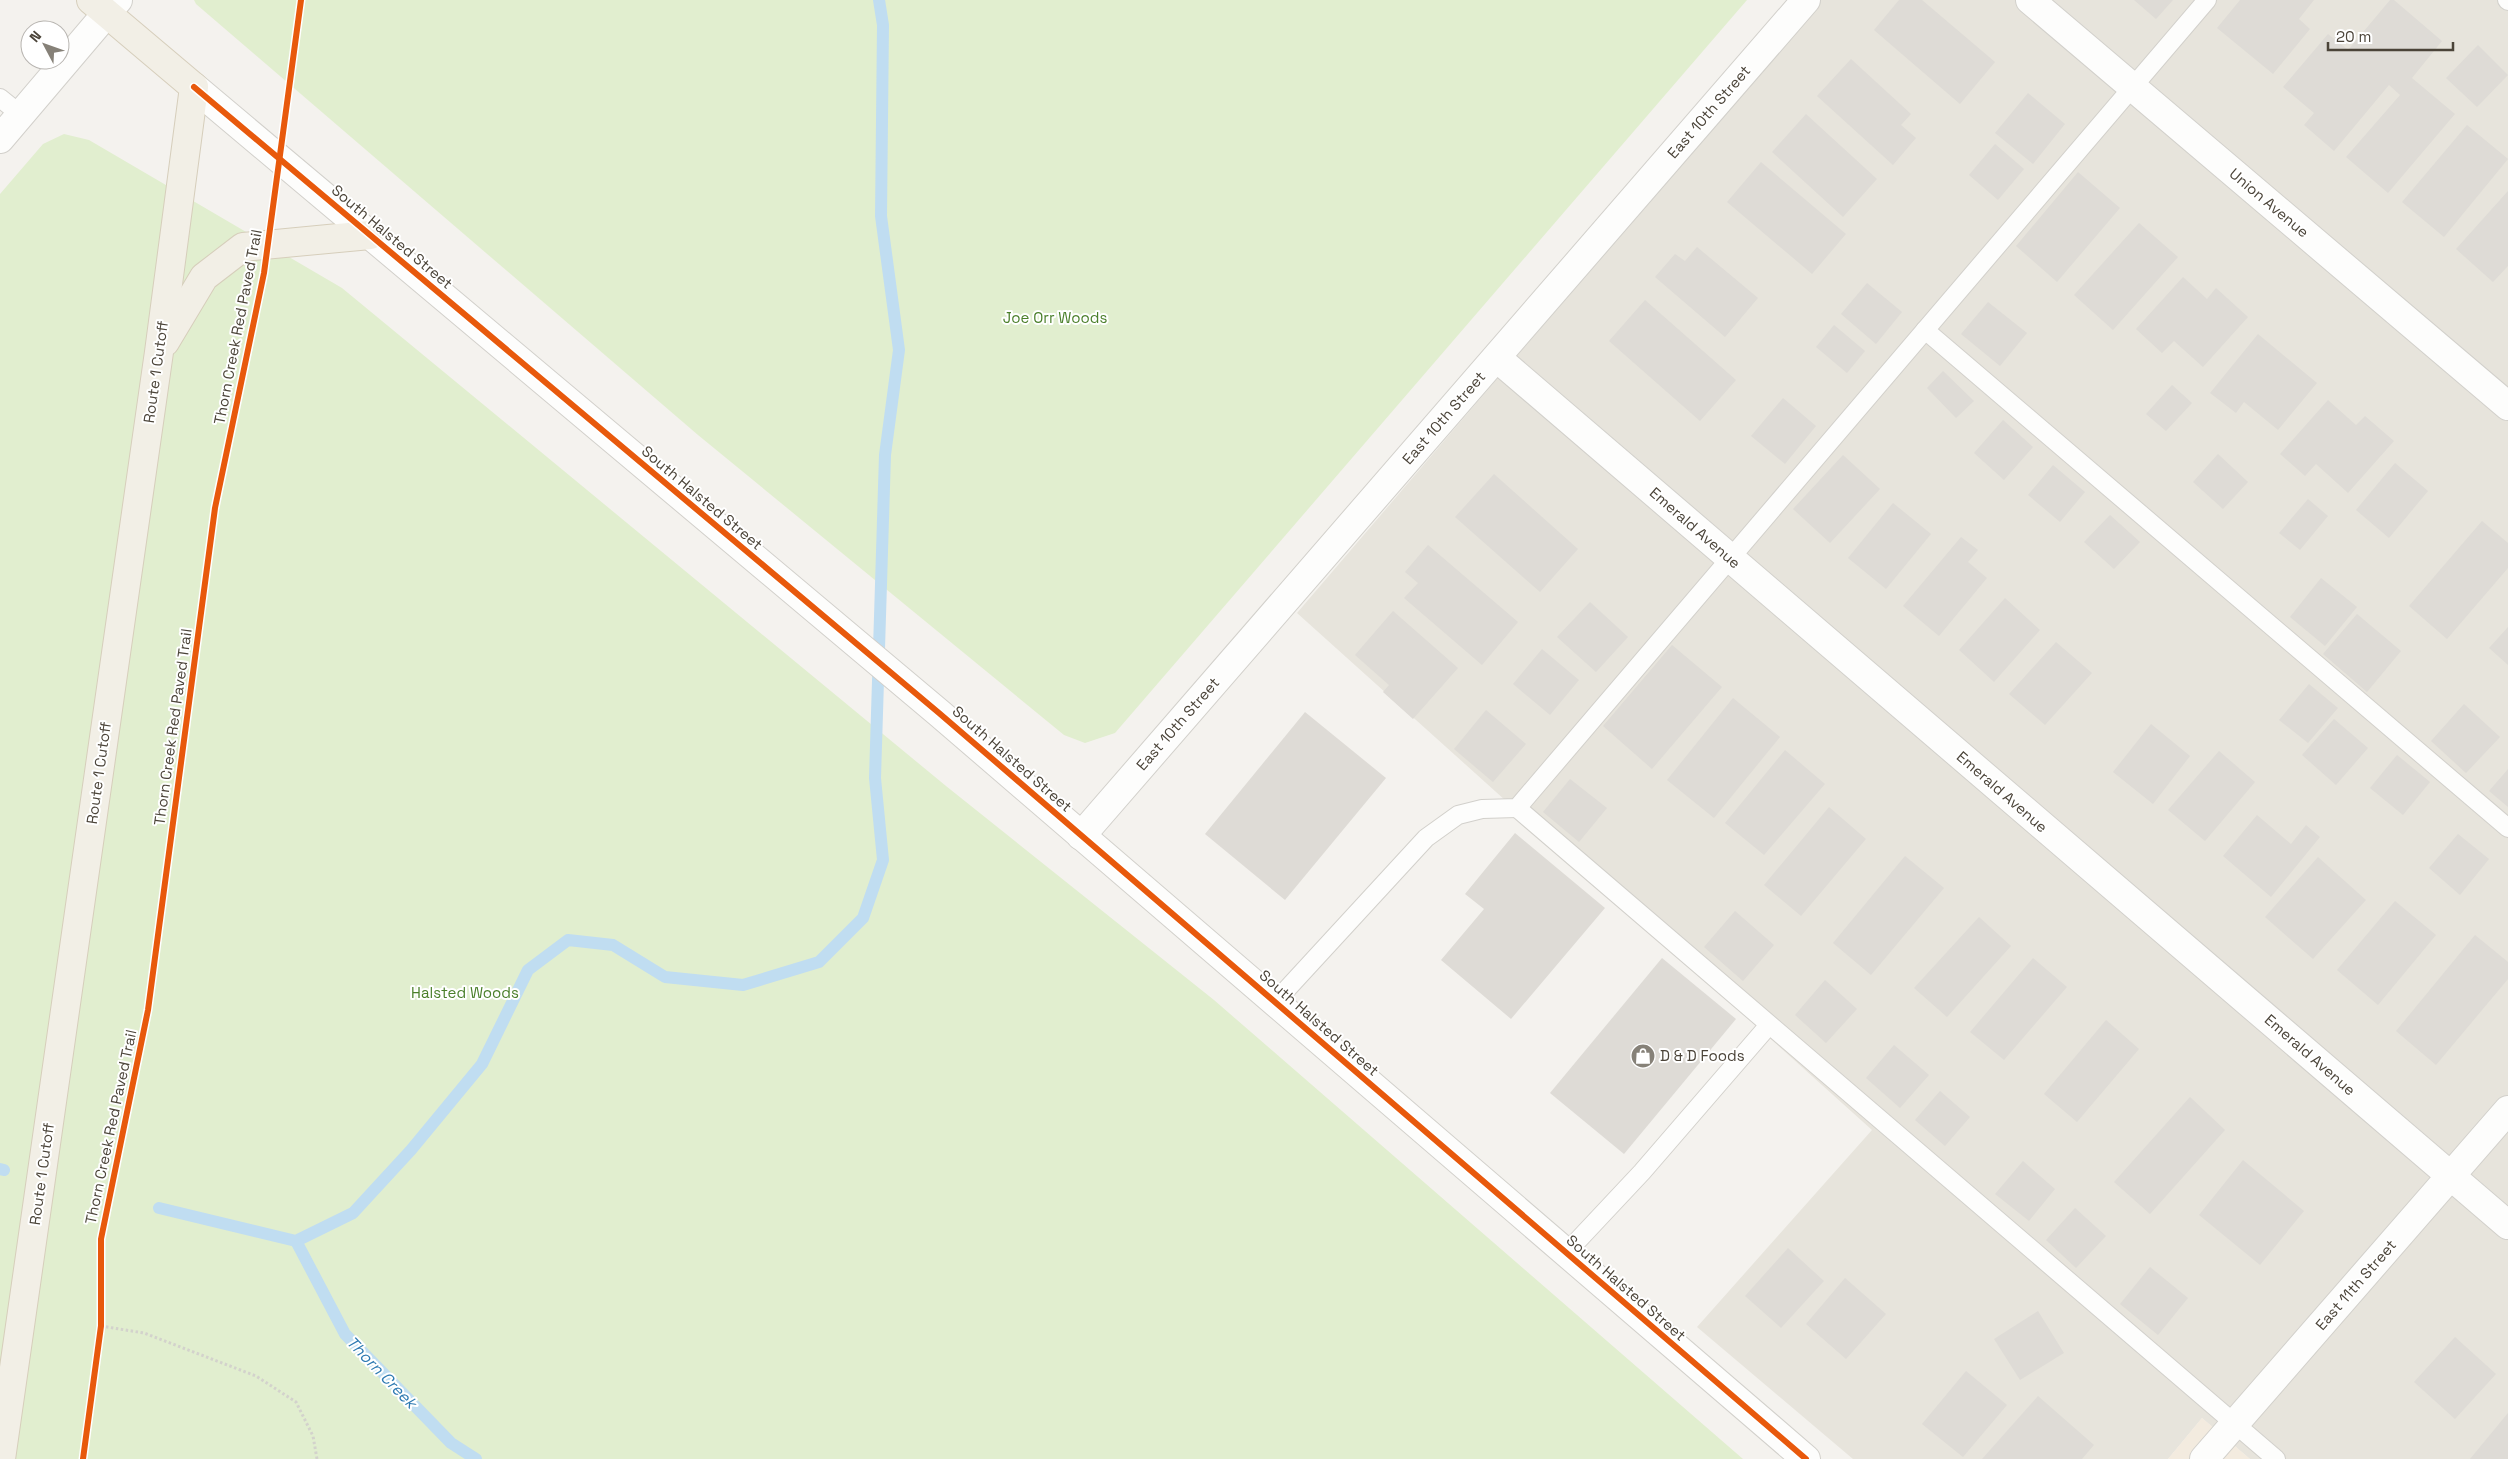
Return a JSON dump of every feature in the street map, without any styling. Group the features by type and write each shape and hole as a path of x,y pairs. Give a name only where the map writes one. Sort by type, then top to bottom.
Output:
{"main road":[{"name":"South Halsted Street","path":"105,4 194,87"},
{"name":"Route 1 Cutoff","path":"1,1459 160,352 194,87"},
{"path":"160,352 204,277 243,247 370,235"}],"street":[{"name":"East 10th Street","path":"1081,836 1806,0"},
{"name":"Union Avenue","path":"2030,0 2508,406"},
{"path":"0,139 21,115 105,4"},
{"name":"South Halsted Street","path":"194,87 939,713 1806,1459"},
{"name":"Emerald Avenue","path":"1496,358 2508,1225"},
{"name":"East 11th Street","path":"2204,1459 2508,1110"}],"lane":[{"path":"1517,808 2207,0"},
{"path":"0,98 21,115"},
{"path":"1925,330 2508,828"},
{"path":"1275,1002 1426,838 1458,815 1482,809 1517,808 2276,1459"},
{"path":"1566,1253 1642,1172 1769,1025"}],"path":[{"path":"100,1336 101,1316"},
{"path":"101,1326 144,1333 256,1376 296,1402 313,1436 317,1459"}],"shaded area":[{"path":"1821,0 2508,0 2508,1459 2250,1459 2202,1418 2168,1459 1853,1459 1697,1327 1872,1130 1297,613"},
{"path":"2202,1418 2250,1459 2168,1459"}],"green space":[{"name":"Joe Orr Woods","path":"194,0 1747,0 1115,733 1085,743 1064,735 698,435 196,4"},
{"name":"Halsted Woods","path":"64,134 89,140 342,288 946,786 1214,1000 1743,1459 0,1459 0,194 43,144"}],"building":[{"path":"1899,0 1922,0 1995,62 1960,104 1874,30"},
{"path":"2134,0 2173,0 2156,19"},
{"path":"2240,0 2314,0 2299,19 2310,29 2273,74 2217,28"},
{"path":"2390,0 2394,0 2442,41 2412,78 2455,114 2388,193 2346,157 2400,95 2389,85 2334,151 2304,125 2314,113 2283,87 2328,34 2348,50"},
{"path":"2478,45 2508,75 2477,107 2446,78"},
{"path":"1851,59 1911,114 1901,125 1916,138 1893,165 1817,96"},
{"path":"2028,93 2065,124 2033,164 1995,133"},
{"path":"1806,114 1877,179 1843,217 1772,152"},
{"path":"2467,125 2508,159 2444,237 2402,202"},
{"path":"1995,144 2024,169 1998,200 1969,175"},
{"path":"1761,162 1846,234 1812,274 1727,202"},
{"path":"2078,172 2120,208 2057,282 2016,246"},
{"path":"2508,191 2508,266 2493,282 2456,249"},
{"path":"2139,223 2178,257 2113,330 2074,295"},
{"path":"1697,247 1758,298 1725,337 1655,277 1675,254 1685,261"},
{"path":"2183,277 2207,299 2216,288 2248,317 2203,367 2174,341 2162,353 2136,329"},
{"path":"1867,283 1902,312 1876,344 1841,314"},
{"path":"1645,300 1736,380 1700,421 1609,341"},
{"path":"1988,302 2027,333 2000,366 1961,334"},
{"path":"1834,325 1865,351 1847,373 1816,347"},
{"path":"2258,334 2317,383 2278,430 2244,402 2236,413 2210,393"},
{"path":"1943,371 1974,401 1956,418 1927,388"},
{"path":"2172,385 2192,403 2166,431 2146,414"},
{"path":"1783,398 1816,426 1785,464 1751,436"},
{"path":"2328,400 2356,425 2365,416 2394,441 2348,493 2316,464 2305,476 2280,454"},
{"path":"2003,420 2033,447 2004,480 1974,453"},
{"path":"2218,454 2248,482 2223,509 2193,482"},
{"path":"1843,455 1880,489 1830,543 1793,509"},
{"path":"2395,463 2428,491 2389,538 2356,510"},
{"path":"2053,465 2085,492 2060,522 2028,495"},
{"path":"1494,474 1578,549 1540,592 1455,517"},
{"path":"2308,499 2328,516 2300,550 2279,533"},
{"path":"1893,503 1931,534 1886,589 1848,558"},
{"path":"2110,515 2140,542 2114,569 2084,542"},
{"path":"2482,521 2508,543 2508,568 2447,639 2409,606"},
{"path":"1961,537 1978,550 1968,562 1987,578 1939,636 1903,606"},
{"path":"1428,545 1518,622 1482,665 1404,598 1418,583 1405,572"},
{"path":"2321,578 2357,607 2325,646 2290,617"},
{"path":"2005,598 2040,630 1994,682 1959,650"},
{"path":"1590,602 1628,637 1596,672 1557,637"},
{"path":"1393,611 1458,668 1413,719 1383,692 1389,685 1355,655"},
{"path":"2357,614 2401,651 2367,692 2323,654"},
{"path":"2508,627 2508,665 2489,648"},
{"path":"2056,642 2092,673 2045,725 2009,694"},
{"path":"1672,645 1722,687 1652,769 1603,726"},
{"path":"1542,649 1579,680 1550,715 1513,684"},
{"path":"2309,684 2338,708 2308,743 2279,720"},
{"path":"1733,698 1780,737 1714,818 1667,780"},
{"path":"2464,704 2500,737 2466,773 2431,741"},
{"path":"1486,710 1526,744 1493,782 1454,749"},
{"path":"1305,712 1386,778 1285,900 1205,834"},
{"path":"2334,719 2368,748 2336,785 2302,755"},
{"path":"2151,724 2190,756 2153,804 2113,772"},
{"path":"1785,750 1825,784 1764,855 1725,823"},
{"path":"2219,751 2255,782 2205,841 2168,810"},
{"path":"2397,755 2430,782 2403,815 2370,788"},
{"path":"2508,769 2508,807 2489,791"},
{"path":"1570,779 1607,808 1579,842 1543,812"},
{"path":"1829,807 1866,839 1801,916 1764,885"},
{"path":"2257,815 2291,844 2306,825 2320,837 2271,897 2223,856"},
{"path":"1515,833 1605,908 1511,1019 1441,960 1484,909 1465,894"},
{"path":"2458,834 2489,859 2460,895 2429,868"},
{"path":"1905,856 1944,888 1871,975 1833,943"},
{"path":"2318,857 2366,900 2313,959 2265,917"},
{"path":"2395,901 2436,935 2378,1005 2337,970"},
{"path":"1735,911 1774,945 1743,981 1704,947"},
{"path":"1979,917 2011,946 1947,1017 1914,988"},
{"path":"2475,935 2508,962 2508,979 2436,1065 2396,1031"},
{"name":"D & D Foods","path":"1662,958 1736,1019 1624,1154 1550,1093"},
{"path":"2033,958 2067,987 2004,1060 1970,1032"},
{"path":"1825,980 1857,1009 1826,1043 1795,1015"},
{"path":"2106,1020 2139,1049 2077,1122 2044,1094"},
{"path":"1894,1045 1929,1075 1900,1108 1866,1078"},
{"path":"1940,1091 1970,1117 1945,1146 1915,1120"},
{"path":"2190,1097 2225,1130 2150,1214 2114,1182"},
{"path":"2243,1160 2304,1211 2260,1265 2199,1215"},
{"path":"2023,1161 2055,1189 2029,1221 1995,1194"},
{"path":"2075,1208 2106,1236 2076,1268 2046,1240"},
{"path":"1788,1248 1824,1281 1781,1328 1745,1296"},
{"path":"2150,1267 2188,1298 2158,1335 2120,1304"},
{"path":"1845,1278 1886,1314 1846,1359 1806,1324"},
{"path":"2038,1311 2064,1353 2020,1380 1994,1339"},
{"path":"2455,1337 2496,1374 2455,1419 2414,1382"},
{"path":"1966,1371 2007,1405 1963,1457 1922,1424"},
{"path":"2038,1396 2094,1445 2082,1459 1982,1459"},
{"path":"2508,1413 2508,1459 2470,1459"}],"waterway":[{"path":"159,1208 296,1241 353,1213 411,1150 482,1064 528,970 568,940 613,945 665,977 743,985 819,962 863,918 883,860 875,778 885,455 899,350 881,216 883,25 879,0"},
{"path":"0,1169 4,1170"},
{"name":"Thorn Creek","path":"296,1241 345,1334 451,1443 476,1459"}],"cycle path":[{"name":"Thorn Creek Red Paved Trail","path":"83,1459 101,1326 101,1239 148,1010 215,508 264,273 301,0"},
{"path":"194,87 939,713 1806,1459"}],"place":[{"name":"D & D Foods","path":"1643,1056"}]}
